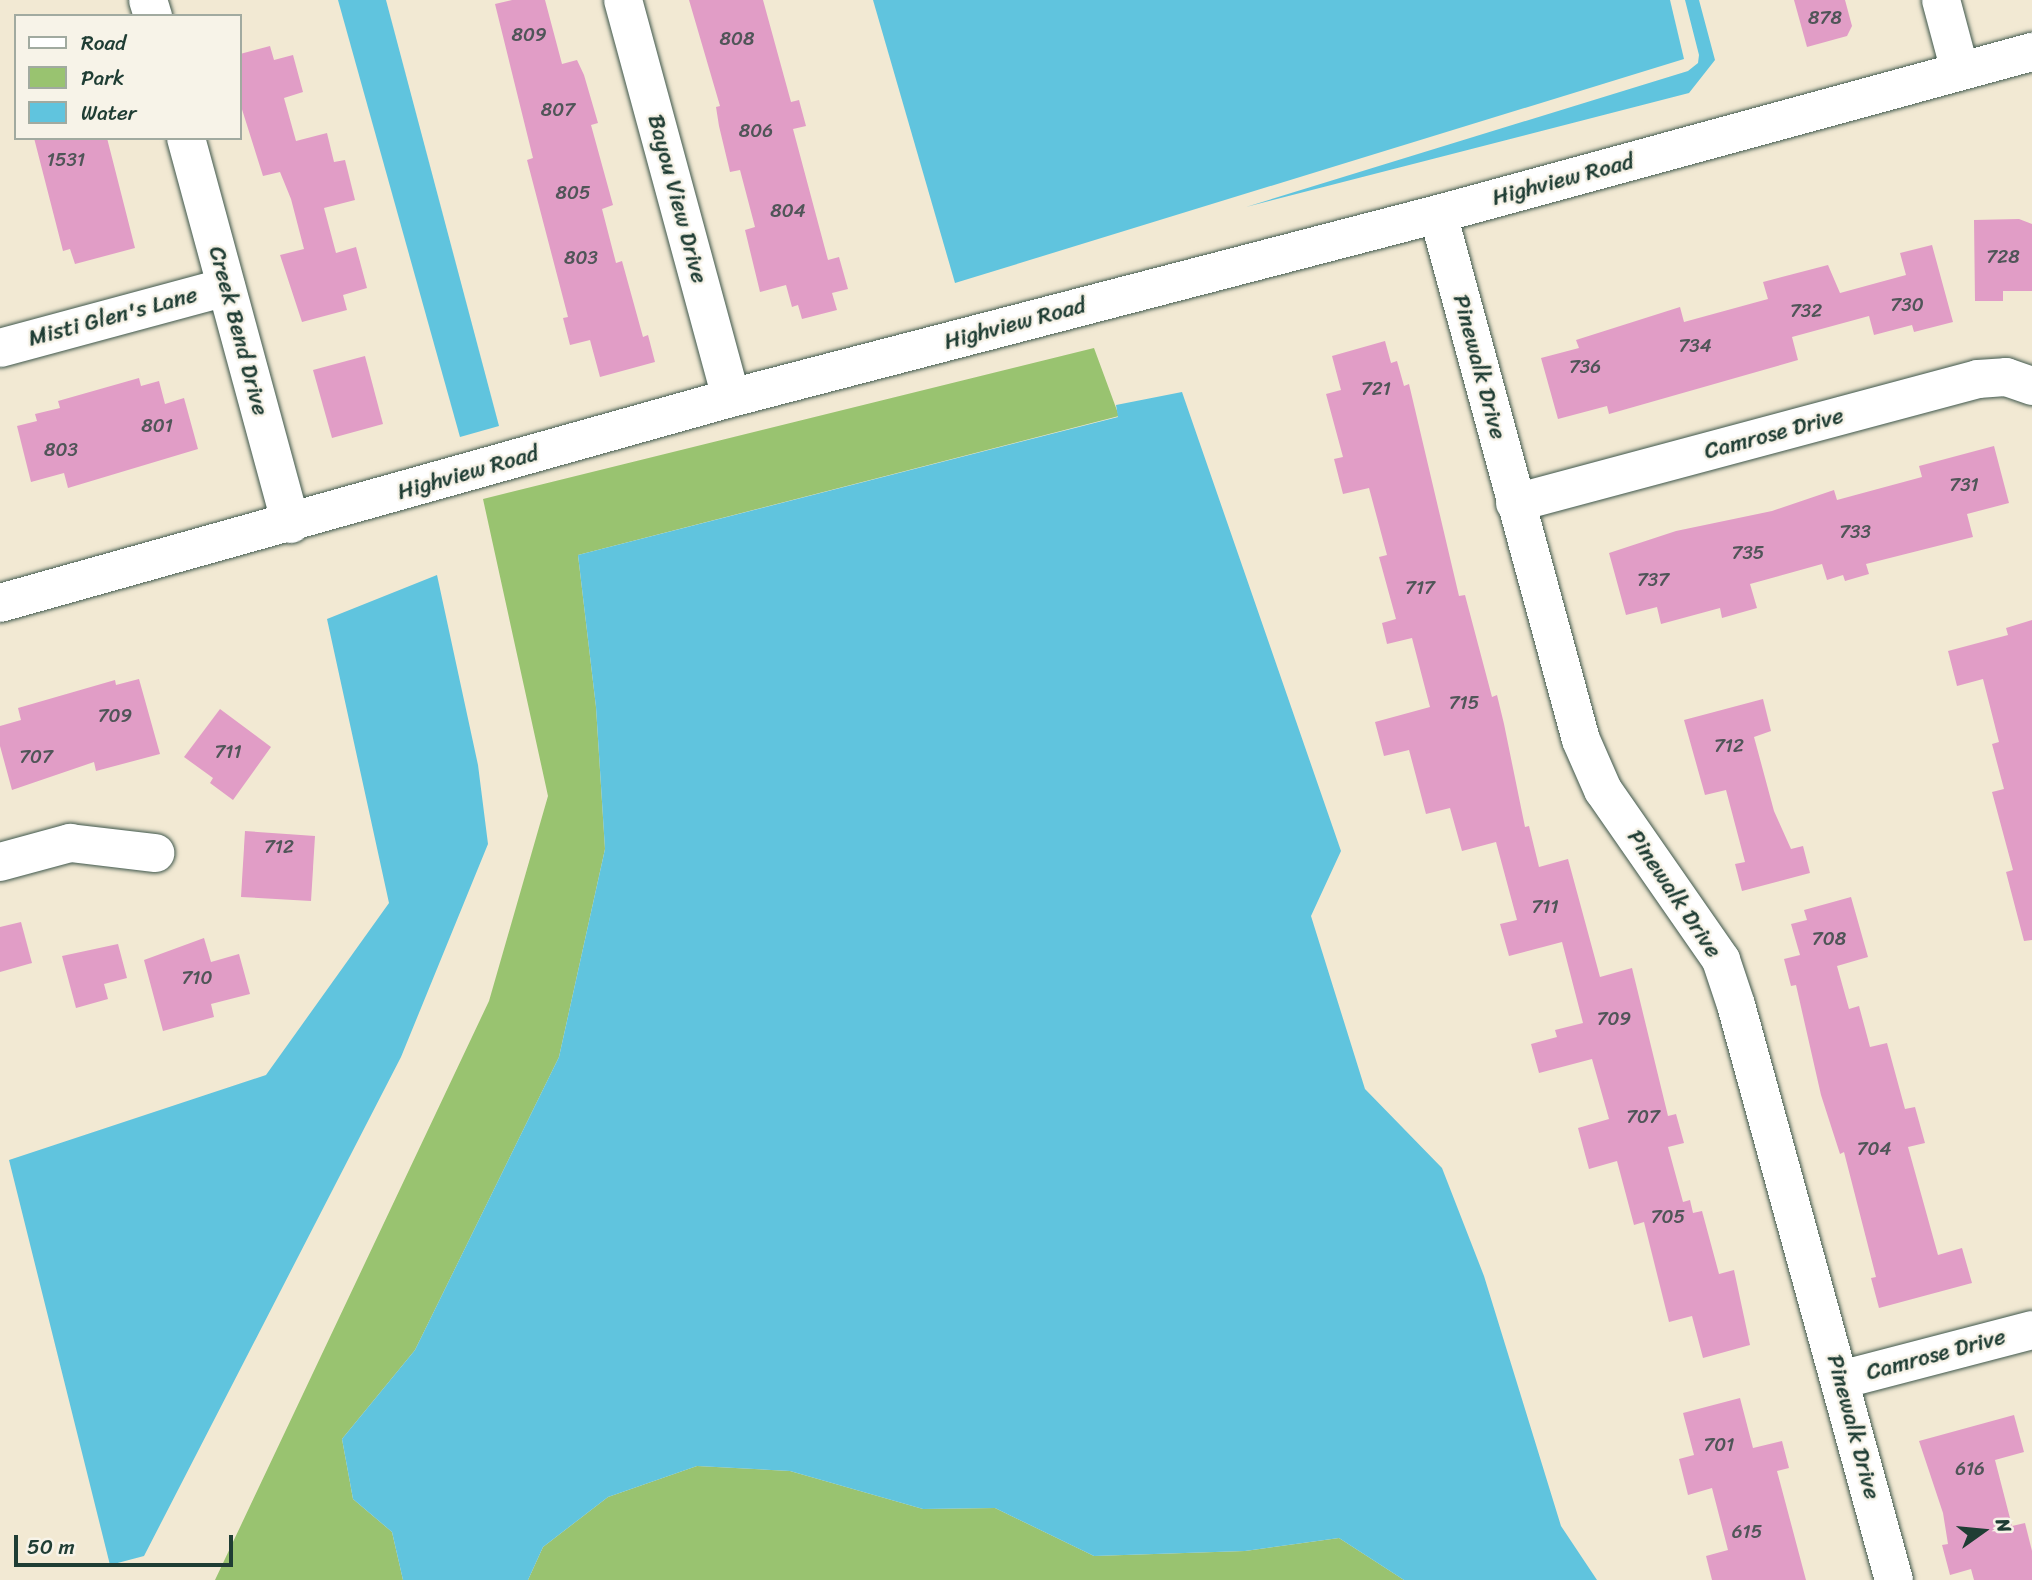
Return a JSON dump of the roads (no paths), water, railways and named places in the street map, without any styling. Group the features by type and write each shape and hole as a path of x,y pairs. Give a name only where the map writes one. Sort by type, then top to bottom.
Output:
{"street":[{"name":"Bayou View Drive","path":"623,0 731,398"},
{"path":"1941,0 1960,71"},
{"name":"Highview Road","path":"0,603 291,524 731,398 1438,214 2032,52"},
{"name":"Creek Bend Drive","path":"187,140 291,524"},
{"name":"Pinewalk Drive","path":"1438,214 1581,740 1603,790 1721,960 1894,1580"},
{"name":"Misti Glen's Lane","path":"0,348 226,287"},
{"name":"Camrose Drive","path":"1515,503 1978,379 2006,377 2032,386"},
{"path":"0,862 71,843 155,853"},
{"name":"Camrose Drive","path":"1840,1380 2032,1330"}],"water":[{"path":"338,0 386,0 499,426 460,437"},
{"path":"873,0 1670,0 1684,59 955,283"},
{"path":"1685,0 1699,0 1715,60 1689,93 1246,207 1688,71 1698,63 1699,55"},
{"path":"1182,392 1341,851 1311,916 1365,1089 1442,1168 1484,1276 1561,1526 1597,1580 1404,1580 1339,1538 1245,1551 1094,1556 995,1508 923,1509 790,1471 697,1466 608,1497 543,1547 528,1580 403,1580 392,1532 353,1499 342,1439 415,1350 559,1057 605,849 596,707 578,555 1118,417 1116,405"},
{"path":"437,575 478,765 488,844 401,1057 144,1556 110,1565 9,1160 266,1075 389,903 327,619"}]}
